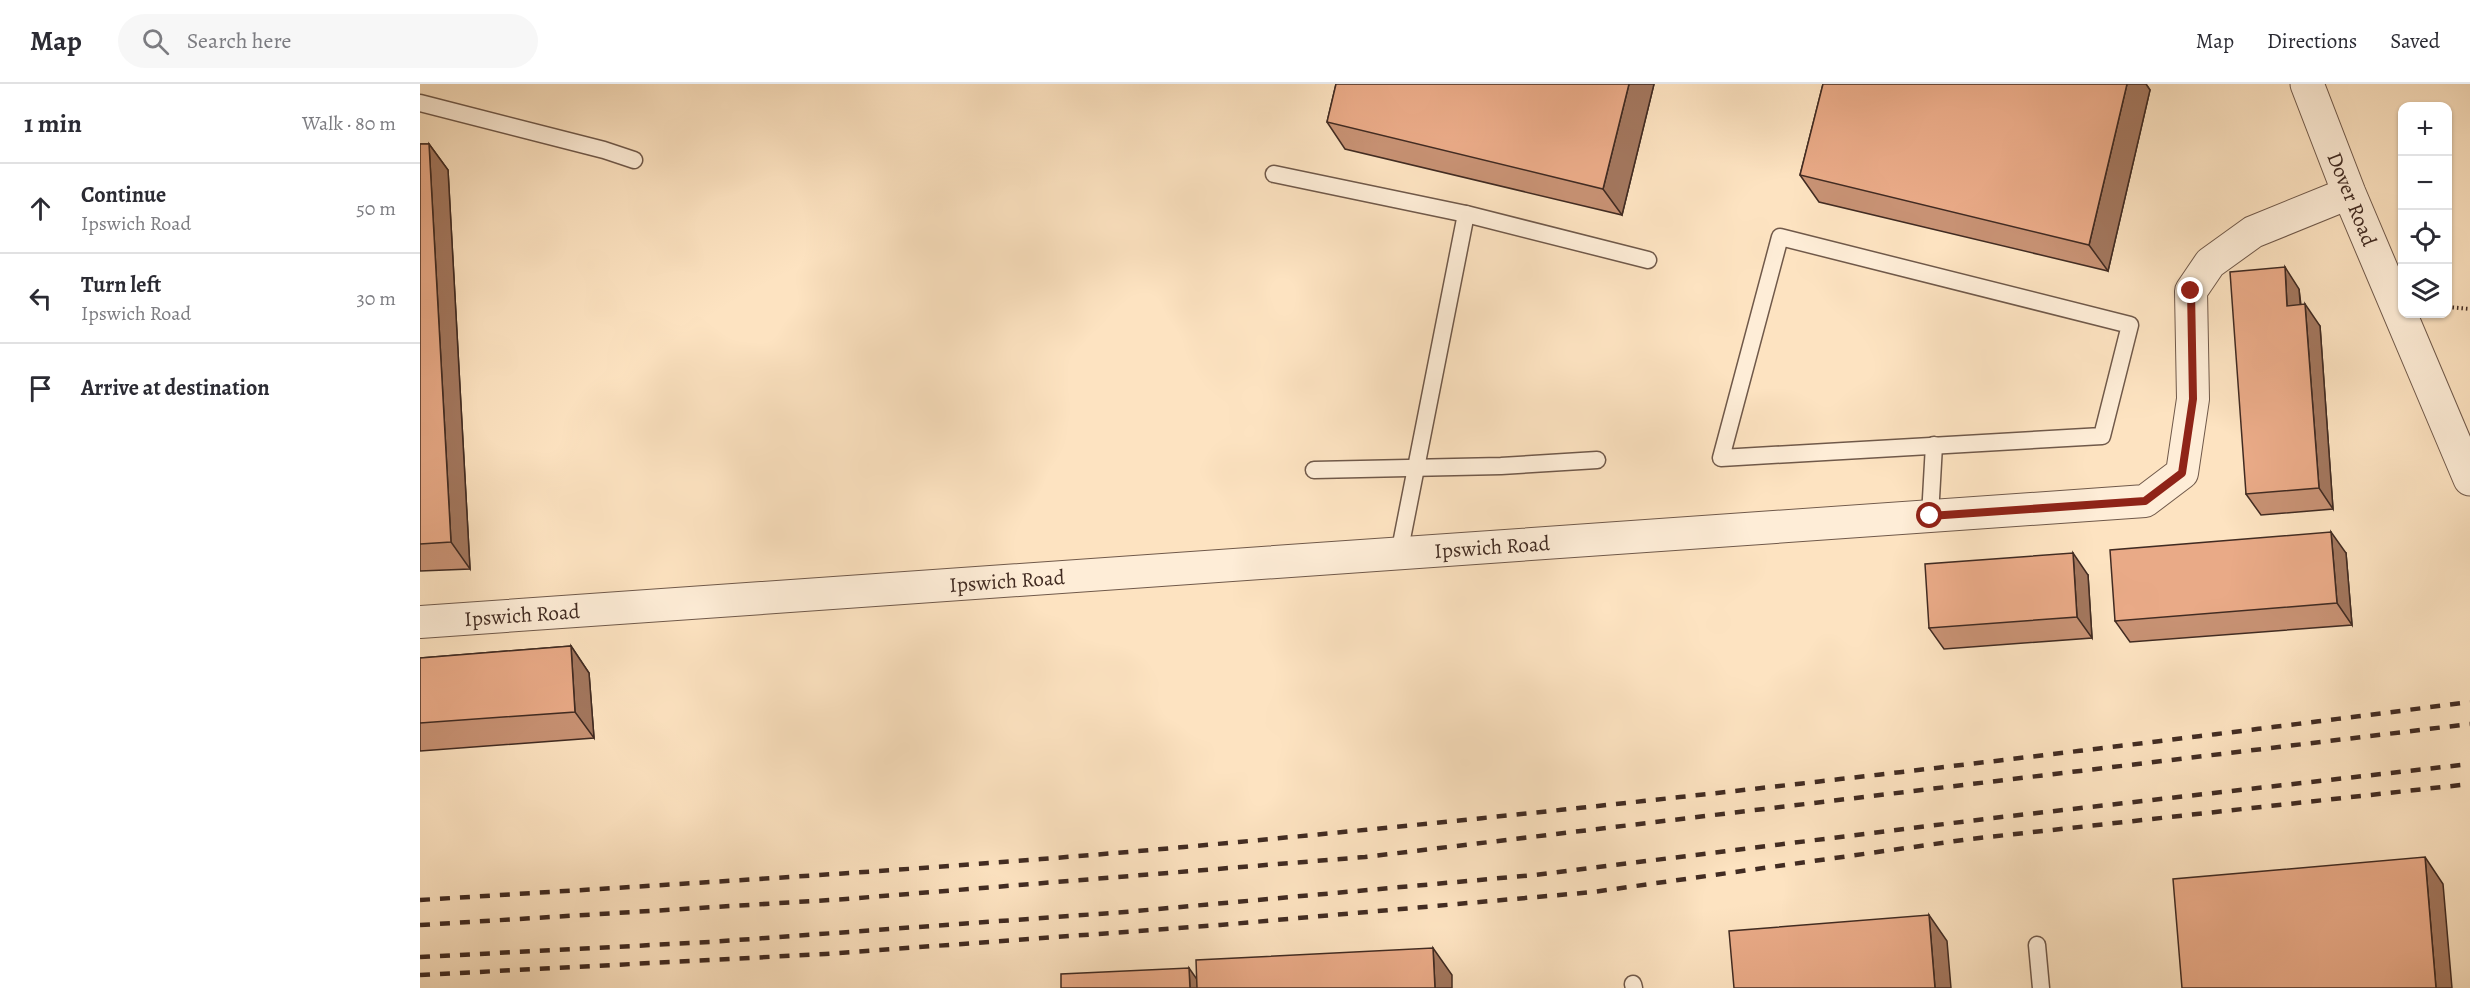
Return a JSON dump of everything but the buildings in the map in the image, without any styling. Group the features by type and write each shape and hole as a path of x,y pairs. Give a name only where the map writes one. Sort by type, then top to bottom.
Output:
{"street":[{"name":"Dover Road","path":"2307,84 2349,193 2470,479"},
{"name":"Ipswich Road","path":"420,622 2145,501 2182,473 2193,399 2191,291 2210,262 2253,232 2349,193"}],"lane":[{"path":"420,103 604,150 634,160"},
{"path":"1274,174 1466,214 1648,260"},
{"path":"1400,554 1466,214"},
{"path":"1780,237 2130,325 2102,435 1934,445 1721,458 1780,237"},
{"path":"1930,516 1934,445"},
{"path":"1314,470 1501,466 1597,460"},
{"path":"2037,945 2041,988"}],"path":[{"path":"2452,308 2470,309"}],"railway":[{"path":"420,900 993,863 1345,832 1828,780 2470,702"},
{"path":"420,925 846,899 1365,857 2470,724"},
{"path":"420,957 710,942 1125,912 1534,875 1993,818 2470,764"},
{"path":"420,975 825,954 1220,925 1593,892 1970,839 2470,784"}],"route":[{"path":"1930,516 2145,501 2182,473 2193,399 2191,291"}]}
